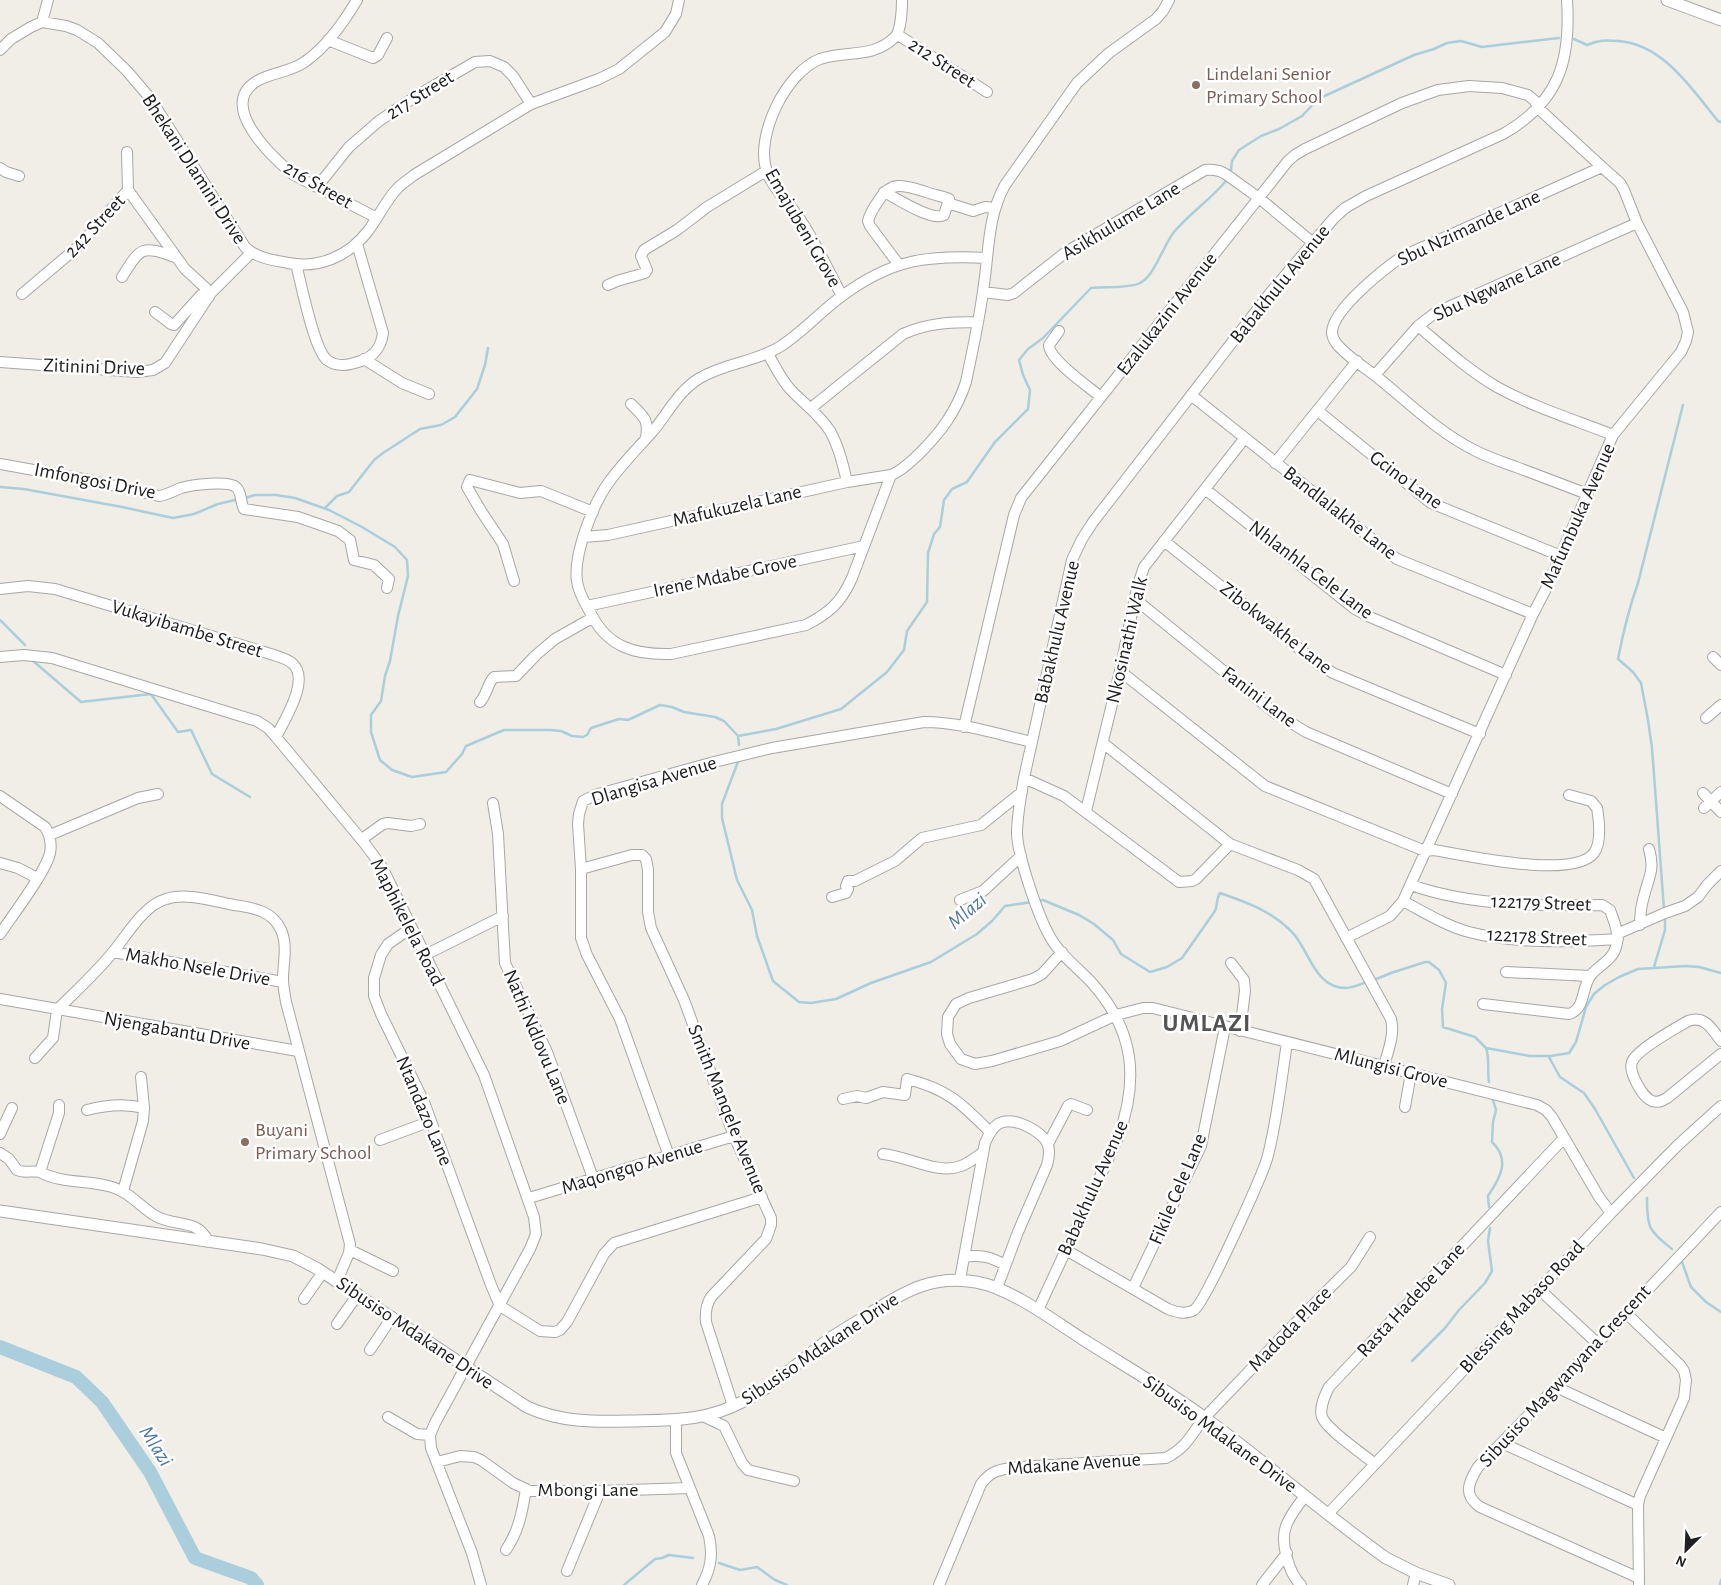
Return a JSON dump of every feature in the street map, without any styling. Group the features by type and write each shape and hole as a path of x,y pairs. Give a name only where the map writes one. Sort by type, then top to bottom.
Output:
{"street":[{"path":"0,50 16,35 42,22 48,0"},
{"name":"216 Street","path":"357,0 316,54 298,67 258,80 252,85 244,98 243,107 253,132 283,166 294,175 377,218"},
{"name":"Bhekani Dlamini Drive","path":"42,22 66,26 86,35 98,43 127,70 159,112 238,237 251,253 277,261 314,264 332,260 357,244 396,189 414,175 531,104 599,79 620,69 665,32 676,14 679,0"},
{"path":"898,35 902,0"},
{"path":"987,258 940,256 899,265 872,277 842,296 782,345 768,354 709,373 682,392 646,439 608,483 593,512 584,536 577,561 576,581 592,618 606,637 626,649 655,655 670,654 796,627 822,617 832,610 847,590 891,475 900,471 908,464 943,429 961,397 966,382 978,322 995,208 1000,193 1010,176 1077,83 1109,53 1156,19 1164,11 1170,0"},
{"name":"Babakhulu Avenue","path":"1038,1310 1126,1117 1131,1064 1126,1042 1116,1015 1092,983 1049,936 1038,910 1021,856 1017,835 1018,811 1024,778 1069,573 1077,549 1093,522 1191,395 1312,242 1334,218 1354,202 1520,125 1538,108 1554,87 1563,65 1569,28 1567,0"},
{"path":"1667,0 1721,20"},
{"name":"212 Street","path":"898,35 987,92"},
{"name":"Emajubeni Grove","path":"842,296 800,219 766,171 765,146 768,128 780,99 796,78 813,62 822,58 860,54 876,49 889,43 898,35"},
{"path":"328,40 373,58 378,55 387,38"},
{"name":"217 Street","path":"317,187 349,147 379,121 418,95 475,62 490,61 504,67 513,76 531,104"},
{"name":"Ezalukazini Avenue","path":"964,727 1017,506 1021,498 1295,155 1422,95 1438,90 1469,86 1502,88 1528,95 1535,101 1538,108"},
{"name":"Mafumbuka Avenue","path":"1346,938 1390,916 1403,901 1561,556 1613,435 1681,352 1686,341 1688,332 1683,312 1637,223 1620,183 1538,108"},
{"path":"127,152 128,190"},
{"name":"Sbu Nzimande Lane","path":"1357,361 1335,342 1332,332 1334,324 1362,289 1381,272 1403,256 1602,167"},
{"path":"0,168 19,176"},
{"name":"Asikhulume Lane","path":"983,292 1008,295 1014,293 1066,252 1206,170 1222,172 1259,198 1312,242"},
{"path":"608,285 644,274 647,270 642,256 644,250 677,230 724,195 766,171"},
{"path":"884,192 928,215 939,217 944,215 948,203 947,198 903,186 895,186 884,192 872,210 868,221 899,265"},
{"name":"242 Street","path":"22,294 80,245 128,190 185,270 210,295"},
{"path":"948,203 973,211 985,207 995,208"},
{"name":"Sbu Ngwane Lane","path":"1375,376 1418,326 1435,313 1637,223"},
{"path":"296,264 316,340 325,358 330,362 341,365 364,359 376,352 381,345 384,332 357,244"},
{"path":"122,277 136,257 145,250 154,250 175,257"},
{"name":"Zitinini Drive","path":"0,362 136,372 153,370 172,356 210,295 251,253"},
{"path":"155,312 171,324 174,324 201,295 210,295"},
{"path":"811,408 903,334 933,324 978,322"},
{"path":"1418,326 1495,386 1613,435"},
{"path":"1059,331 1049,344 1051,352 1058,361 1101,397"},
{"path":"768,354 784,382 822,420 836,442 847,482"},
{"path":"364,359 402,383 429,394"},
{"path":"1275,463 1357,361 1432,423 1474,451 1588,494"},
{"name":"Bandlalakhe Lane","path":"1191,395 1397,559 1534,614"},
{"path":"632,404 646,419 648,427 646,439"},
{"name":"Gcino Lane","path":"1318,411 1431,503 1561,556"},
{"name":"Nkosinathi Walk","path":"1086,811 1104,743 1135,599 1144,567 1244,439"},
{"name":"Imfongosi Drive","path":"0,464 89,480 159,496 186,487 230,483 239,492 244,509 298,517 344,534 351,543 354,560 374,565 389,579 386,588"},
{"name":"Mafukuzela Lane","path":"584,536 598,537 847,482 891,475"},
{"path":"514,582 503,544 481,511 468,487 468,481 474,480 520,493 540,491 593,512"},
{"name":"Nhlanhla Cele Lane","path":"1205,489 1356,609 1370,617 1506,675"},
{"name":"Zibokwakhe Lane","path":"1164,541 1314,661 1333,673 1480,734"},
{"name":"Irene Mdabe Grove","path":"587,606 864,546"},
{"name":"Vukayibambe Street","path":"0,589 28,586 55,589 274,655 291,662 299,672 299,686 276,737"},
{"name":"Fanini Lane","path":"1135,599 1275,713 1289,722 1306,732 1452,794"},
{"path":"480,702 494,677 516,676 555,639 592,618"},
{"name":"Maphikelela Road","path":"0,657 30,655 52,658 249,717 262,724 276,737 362,839 382,867 484,1075 529,1198 536,1226 534,1241 466,1367"},
{"path":"1713,657 1721,665"},
{"path":"1120,671 1265,786 1425,851 1434,850 1525,865 1557,865 1586,859 1592,855 1598,846 1597,808 1592,801 1569,795"},
{"path":"1706,718 1721,705"},
{"name":"Dlangisa Avenue","path":"669,1156 620,1019 583,946 580,930 581,869 579,814 584,801 595,795 772,748 924,722 964,727 1032,742"},
{"path":"1104,743 1230,844 1298,870 1314,879 1391,1018 1392,1033 1384,1066"},
{"path":"1024,778 1057,792 1086,811 1173,880 1179,882 1196,879 1230,844"},
{"path":"832,897 846,893 848,881 856,881 895,861 922,838 968,830 981,825 1022,792"},
{"path":"1708,805 1721,792"},
{"path":"1703,793 1708,805 1721,812"},
{"path":"50,834 138,798 158,794"},
{"path":"0,796 45,827 50,834 48,862 1,930"},
{"name":"Nathi Ndlovu Lane","path":"493,803 498,834 505,963 547,1052 593,1178"},
{"path":"362,839 383,824 411,826 420,824"},
{"path":"1640,925 1643,897 1652,871 1649,849"},
{"name":"Smith Manqele Avenue","path":"581,869 632,855 642,855 646,859 648,870 648,912 651,928 684,1000 734,1136 771,1218 769,1232 760,1247 711,1297 705,1313 733,1406"},
{"path":"960,900 983,892 1021,856"},
{"path":"0,863 18,868 38,878"},
{"name":"122178 Street","path":"1403,901 1453,926 1485,936 1518,940 1568,941 1617,936 1665,913 1685,906 1698,897 1721,871"},
{"name":"122179 Street","path":"1411,885 1444,895 1496,902 1538,905 1602,905 1610,910 1617,936"},
{"path":"35,1058 53,1038 57,1010 113,952 128,932 155,904 163,899 172,897 198,898 267,913 275,920 280,929 284,944 283,982 298,1051 350,1244 350,1250 337,1281"},
{"path":"425,955 503,916"},
{"name":"Ntandazo Lane","path":"411,928 388,944 381,955 374,978 374,996 424,1102 500,1306"},
{"path":"1483,1004 1569,1014 1575,1012 1579,1008 1590,976 1613,955 1617,947 1617,936"},
{"name":"Makho Nsele Drive","path":"113,952 283,982"},
{"name":"Mlungisi Grove","path":"1062,952 1042,974 1034,979 968,998 956,1004 948,1017 946,1025 950,1044 962,1059 975,1064 992,1061 1060,1041 1116,1015 1143,1008 1153,1008 1537,1105 1546,1110 1552,1117 1611,1214"},
{"path":"1231,963 1244,980 1245,991 1240,1030"},
{"path":"1506,972 1590,976"},
{"name":"Njengabantu Drive","path":"0,999 298,1051"},
{"path":"1721,1041 1708,1023 1694,1018 1643,1050 1632,1062 1631,1068 1633,1077 1648,1099 1660,1102 1721,1054"},
{"name":"Fikile Cele Lane","path":"1133,1288 1201,1146 1224,1027"},
{"path":"1066,1250 1168,1310 1178,1313 1194,1310 1200,1303 1223,1258 1266,1161 1287,1043"},
{"path":"1405,1107 1412,1073"},
{"path":"123,1191 140,1135 144,1108 141,1077"},
{"path":"843,1099 857,1096 866,1098 883,1092 905,1095 907,1079 940,1090 955,1099 990,1132"},
{"path":"87,1110 118,1104 144,1108"},
{"path":"1048,1144 1067,1106 1071,1104 1087,1110"},
{"path":"40,1172 59,1113 59,1105"},
{"name":"Blessing Mabaso Road","path":"1328,1514 1611,1214 1678,1145 1721,1106"},
{"path":"0,1134 12,1108"},
{"path":"380,1140 431,1121"},
{"path":"960,1279 982,1153 990,1132 1000,1123 1009,1121 1021,1123 1042,1136 1048,1144 1049,1155 1047,1165 997,1288"},
{"name":"Maqongqo Avenue","path":"529,1198 734,1136"},
{"name":"Rasta Hadebe Lane","path":"1376,1464 1328,1426 1322,1416 1322,1407 1324,1396 1329,1387 1564,1138"},
{"path":"0,1153 9,1159 19,1171 27,1173 33,1170 57,1178 94,1182 123,1191 155,1216 166,1221 196,1227 208,1241"},
{"path":"883,1154 934,1167 954,1168 962,1166 982,1153"},
{"path":"500,1306 540,1331 554,1332 560,1330 567,1322 604,1254 614,1243 762,1198"},
{"name":"Sibusiso Mdakane Drive","path":"0,1211 208,1241 293,1256 358,1294 521,1404 542,1414 572,1421 676,1420 705,1417 755,1395 834,1336 896,1296 933,1281 960,1279 980,1282 997,1288 1038,1310 1204,1418 1386,1558 1416,1573 1449,1585"},
{"name":"Sibusiso Magwanyana Crescent","path":"1639,1582 1480,1507 1469,1495 1470,1479 1478,1467 1719,1217"},
{"name":"Madoda Place","path":"1204,1418 1351,1266 1370,1237"},
{"path":"350,1250 393,1271"},
{"path":"964,1258 988,1256 1006,1264"},
{"path":"304,1299 322,1272"},
{"path":"1539,1289 1597,1343"},
{"path":"337,1324 358,1294"},
{"path":"1626,1313 1684,1371 1686,1388 1684,1398 1640,1496 1638,1505 1639,1582"},
{"path":"370,1350 392,1317"},
{"path":"466,1367 430,1435 431,1448 472,1552 481,1585"},
{"path":"1556,1387 1666,1438"},
{"path":"388,1417 418,1434 430,1435"},
{"path":"705,1417 724,1426 742,1464 748,1470 794,1481"},
{"name":"Mdakane Avenue","path":"939,1585 981,1484 992,1472 1010,1468 1166,1458 1182,1449 1204,1418"},
{"path":"676,1420 676,1453 710,1536 712,1548 710,1570 702,1585"},
{"path":"1502,1443 1638,1505"},
{"name":"Mbongi Lane","path":"437,1462 468,1455 481,1460 513,1483 530,1491 600,1492 689,1488"},
{"path":"506,1550 514,1539 522,1517 526,1489"},
{"path":"567,1571 600,1492"},
{"path":"1301,1585 1294,1578 1290,1570 1286,1553 1285,1528 1288,1520 1305,1496"},
{"path":"1262,1585 1286,1553"},
{"path":"1413,1585 1416,1573"}],"waterway":[{"path":"1231,170 1232,161 1239,150 1261,136 1279,129 1302,116 1318,99 1414,55 1447,43 1461,41 1482,47 1559,38"},
{"path":"1574,39 1587,45 1602,41 1618,41 1634,44 1649,50 1675,70 1718,121 1721,122"},
{"path":"738,736 776,729 841,709 887,672 904,650 907,631 927,602 928,553 934,534 940,527 944,500 952,489 967,482 995,442 1028,409 1030,390 1019,360 1091,288 1129,286 1145,280 1174,232 1226,181"},
{"path":"325,508 337,496 349,492 374,460 383,453 420,429 441,425 455,417 477,389 485,365 488,348"},
{"path":"1664,909 1652,748 1648,720 1641,683 1633,672 1618,659 1626,621 1638,583 1683,405"},
{"path":"0,487 24,489 173,518 194,514 218,504 239,499"},
{"path":"245,498 255,495 276,495 295,498 329,510 395,547 407,560 408,576 381,701 371,715 371,732 380,760 392,770 412,777 446,772 462,754 466,746 504,730 550,730 583,737 587,735 591,728 619,719 628,720 660,705 684,712 715,717 724,721 738,736 739,745"},
{"path":"0,620 25,645"},
{"path":"32,660 81,702 151,694 178,732 191,730 212,774 250,797"},
{"name":"Mlazi","path":"739,759 722,804 722,818 737,880 752,910 757,936 773,981 799,1002 811,1003 836,999 871,983 931,962 977,934 1005,906 1032,902"},
{"name":"Mlazi","path":"1037,901 1043,900 1079,915 1094,924 1113,940 1121,954 1150,972 1167,967 1182,958 1215,911 1220,893 1257,907 1282,923 1297,937 1313,965 1326,981 1335,986 1346,988 1364,983"},
{"path":"1654,967 1665,930 1665,917"},
{"path":"1374,980 1429,962 1439,970 1446,983 1442,1009 1443,1027 1475,1037 1486,1048 1530,1056 1551,1056 1569,1053 1576,1042 1586,1007 1594,994 1619,977 1638,969 1686,966 1699,967 1721,973"},
{"path":"1486,1048 1489,1082"},
{"path":"1549,1057 1560,1077 1584,1093 1634,1178"},
{"path":"1489,1207 1488,1196 1502,1169 1501,1156 1492,1142 1496,1110 1492,1097"},
{"path":"1647,1198 1651,1228 1672,1249"},
{"path":"1412,1361 1445,1328 1485,1283 1492,1271 1488,1241 1490,1228"},
{"path":"1682,1262 1691,1287 1706,1302 1721,1312"},
{"name":"Mlazi","path":"0,1347 76,1377 102,1402 150,1472 195,1558 251,1578 257,1585"},
{"path":"624,1585 655,1559 669,1555 693,1558"},
{"path":"719,1563 740,1570 757,1567 775,1580 787,1585"},
{"path":"1720,1585 1721,1580"}],"place":[{"name":"Lindelani Senior Primary School","path":"1196,85"},
{"name":"Buyani Primary School","path":"245,1142"}],"district":[{"name":"UMLAZI","path":"1207,1023"}]}
